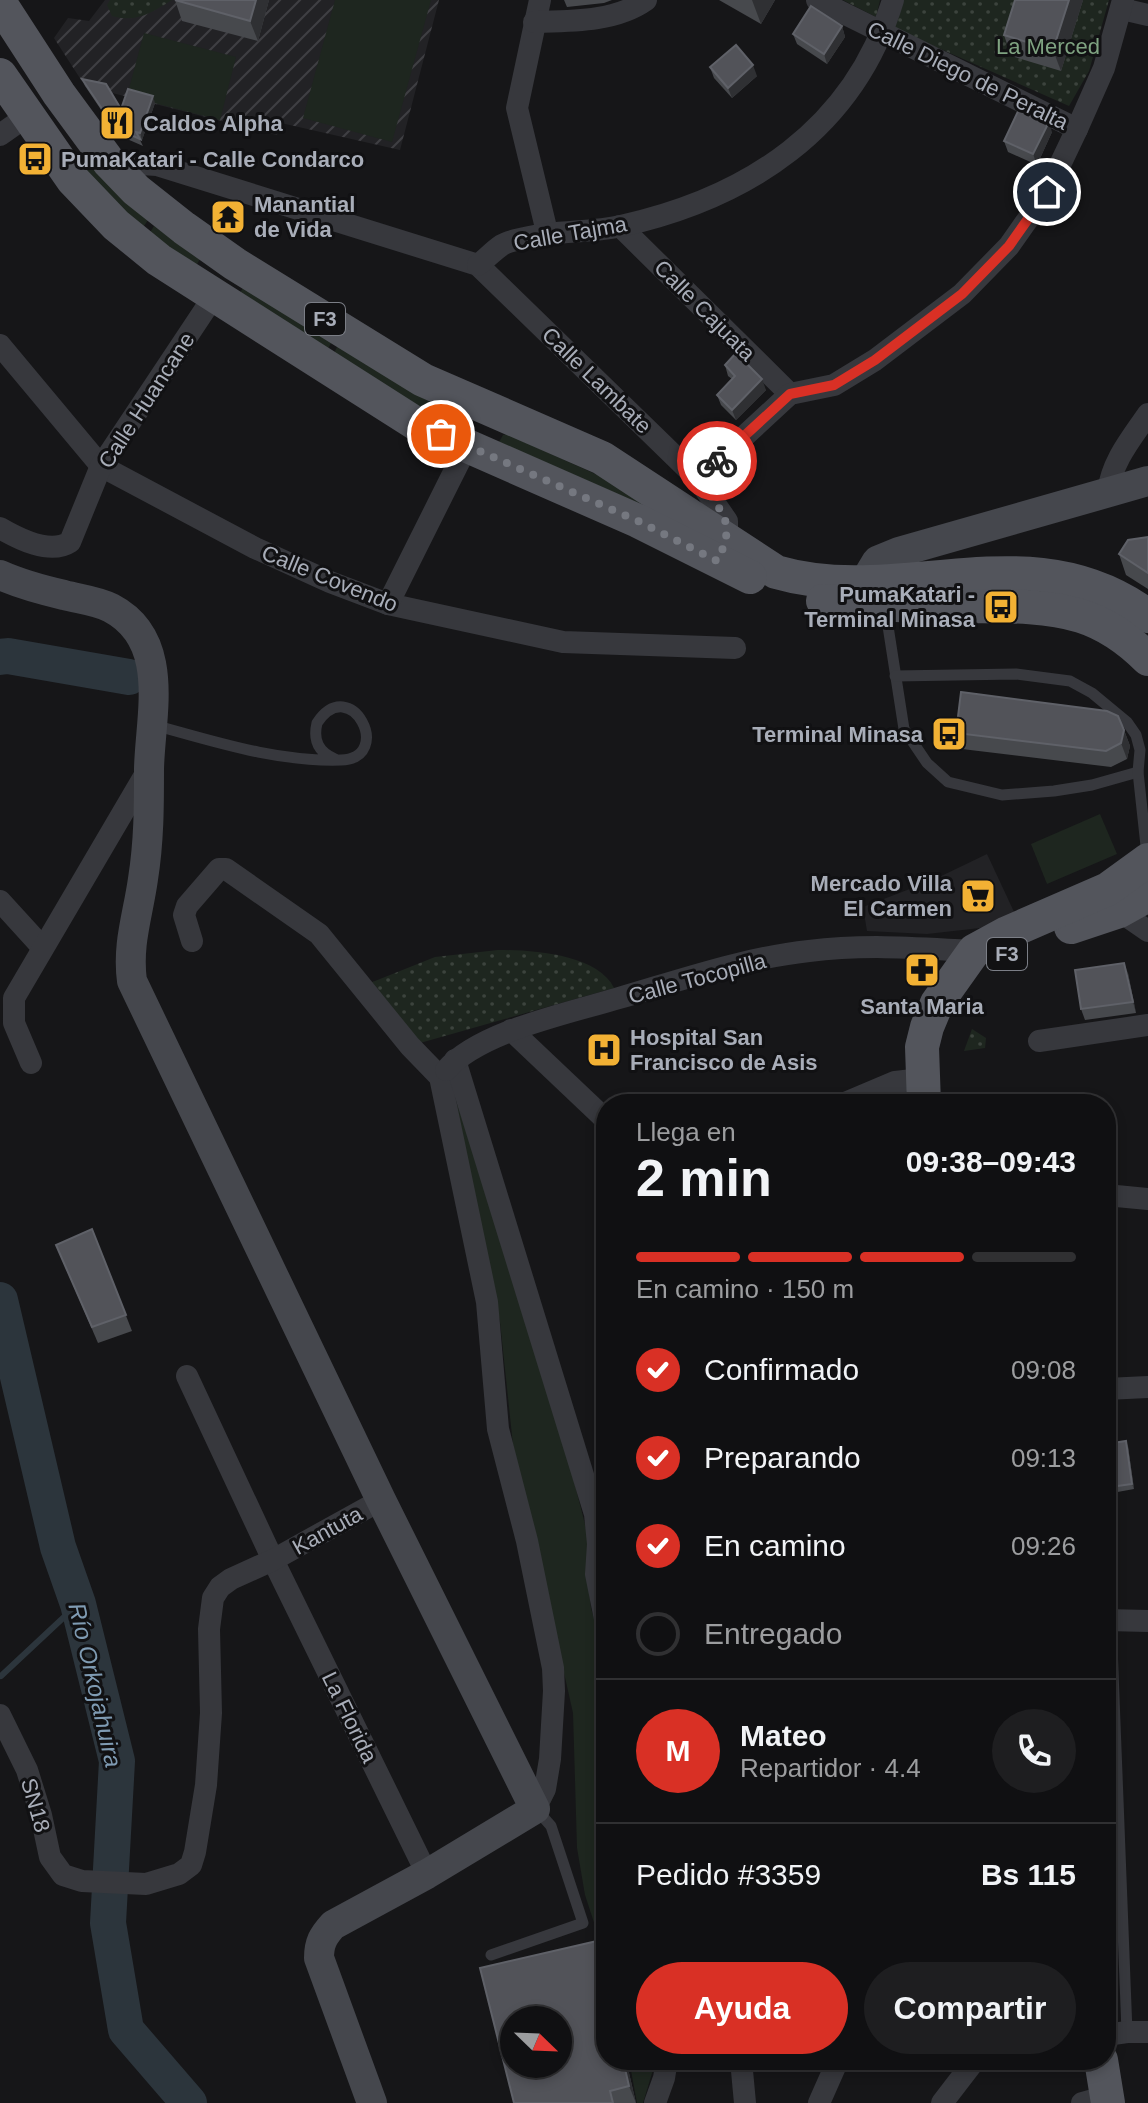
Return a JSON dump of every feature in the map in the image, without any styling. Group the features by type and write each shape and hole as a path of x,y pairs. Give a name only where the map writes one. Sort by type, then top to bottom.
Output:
{"main road":[{"name":"F3","path":"0,3 59,94 109,162 136,190 235,264 423,380 602,458 779,591 812,600 875,594 1040,609 1080,616 1117,634 1148,659"},
{"name":"F3","path":"0,75 13,126 73,180 116,225 159,260 415,423 638,521 722,551"},
{"path":"13,126 59,94"},
{"path":"214,296 235,264"},
{"path":"467,446 483,408"},
{"path":"1148,481 899,552 877,561 875,594 897,592 920,579 1020,572 1056,575 1094,585 1148,615"},
{"path":"0,575 111,608 131,624 146,646 154,673 154,725 149,767 151,819 129,957 132,981 381,1500 535,1809 427,1874 333,1925 319,1944 319,1958 372,2103"},
{"name":"F3","path":"923,1092 957,1006 976,980 999,958 1125,898 1148,860"},
{"name":"F3","path":"923,1092 922,1047 932,1015 937,1003 974,951 1007,933 1125,898"},
{"path":"1099,2101 1101,2070"}],"street":[{"path":"540,0 517,108 547,232"},
{"path":"534,22 587,20 632,10 646,0"},
{"name":"Calle Diego de Peralta","path":"817,0 1077,129"},
{"name":"Calle Tajma","path":"478,265 504,244 547,232 620,226 713,198 776,164 819,127 851,88 883,33 893,0"},
{"path":"698,479 790,394 834,385 875,360 962,294 1017,235 1047,192 1104,68 1122,4 1148,15"},
{"path":"109,162 157,165 478,265"},
{"name":"Calle Cajuata","path":"620,226 790,394"},
{"name":"Calle Lambate","path":"478,265 698,479 727,521 722,551"},
{"name":"Calle Huancane","path":"0,528 17,538 61,548 70,542 76,534 101,466 214,296"},
{"name":"Calle Covendo","path":"0,345 101,466 255,548 388,604 563,642 735,648"},
{"path":"1108,492 1110,474 1116,461 1148,414"},
{"path":"388,604 467,446"},
{"path":"31,1063 14,1023 14,998 149,767"},
{"path":"192,941 184,915 187,906 219,869 226,869 319,934 410,1046 440,1077 487,1302 498,1429 527,1541 553,1668 550,1759 545,1789 535,1809"},
{"path":"1125,898 1148,931"},
{"path":"0,901 42,947"},
{"name":"Calle Tocopilla","path":"440,1077 455,1060 511,1030 734,965 806,951 888,947 974,951"},
{"path":"1039,1041 1148,1025"},
{"path":"511,1030 596,1111"},
{"path":"455,1060 596,1501"},
{"path":"867,1094 895,1082 923,1092"},
{"path":"1116,1196 1148,1199"},
{"name":"La Florida","path":"187,1376 273,1560 427,1874"},
{"path":"1116,1389 1148,1387"},
{"name":"Kantuta","path":"82,1881 146,1884 179,1874 191,1865 206,1785 211,1713 209,1629 213,1598 220,1587 231,1579 273,1560 381,1500"},
{"path":"1116,1620 1148,1621"},
{"name":"SN18","path":"0,1715 27,1770 50,1857 63,1875 82,1881"},
{"path":"655,2103 665,2070"},
{"path":"742,2070 745,2103"},
{"path":"819,2103 834,2070"},
{"path":"942,2103 967,2070"}],"lane":[{"path":"875,594 904,729 927,763 948,782 1002,795 1080,787 1138,772"},
{"path":"895,676 1016,674 1070,681 1092,693 1127,722 1136,735 1140,750 1138,772 1148,860"},
{"path":"154,725 258,754 343,760 357,754 366,740 367,732 361,717 347,708 330,710 317,723 316,741 320,749 335,759"},
{"path":"1116,1794 1127,2033"},
{"path":"491,1955 583,1923 551,1826 535,1809"}],"shaded area":[{"path":"105,0 439,0 400,150 281,123 277,135 85,86 54,38 68,18 89,21"},
{"path":"987,854 1015,914 989,927 927,934 867,931 863,907 933,880"}],"green space":[{"path":"110,0 172,0 150,13 121,18 112,16 107,5"},
{"path":"335,0 431,0 392,142 303,118"},
{"path":"843,0 880,0 876,17"},
{"name":"La Merced","path":"900,0 1109,0 1089,71 1069,106 891,27"},
{"path":"144,33 236,57 220,120 127,96"},
{"path":"91,165 148,220 142,229 86,170"},
{"path":"154,226 200,259 196,266 149,234"},
{"path":"243,288 332,341 327,351 239,294"},
{"path":"338,345 447,408 442,418 333,355"},
{"path":"507,434 644,496 643,505 499,442"},
{"path":"1100,814 1117,854 1047,884 1031,844"},
{"path":"498,950 545,953 579,961 606,977 614,988 420,1043 370,983 435,957"},
{"path":"972,1029 986,1038 985,1048 964,1051"},
{"path":"455,1097 549,1383 588,1536 587,1572 596,1626 596,1929 585,1895 577,1848 573,1713 513,1445 500,1322"},
{"path":"631,2070 653,2070 643,2103 637,2103"}],"building":[{"path":"175,0 256,0 250,21"},
{"path":"1015,0 1069,0 1053,50 1004,35"},
{"path":"811,6 842,26 824,54 793,34"},
{"path":"736,45 753,65 728,88 710,67"},
{"path":"82,79 106,84 121,109 128,89 153,96 140,133 136,132 140,139 115,128"},
{"path":"1020,107 1049,122 1033,154 1004,141"},
{"path":"736,353 762,379 732,410 717,395 735,376 725,365"},
{"path":"1148,537 1148,573 1119,554 1128,540"},
{"path":"961,692 1107,711 1118,716 1124,730 1121,743 1106,751 956,733"},
{"path":"1124,963 1133,1002 1081,1009 1075,970"},
{"path":"92,1229 126,1315 92,1327 56,1245"},
{"path":"1126,1441 1132,1484 1116,1486 1116,1442"},
{"path":"596,1941 596,2070 625,2070 629,2086 610,2091 613,2103 514,2103 508,2078 572,2078 572,2006 500,2006 500,2047 480,1968"}],"waterway":[{"path":"0,657 129,677"},
{"name":"Río Orkojahuira","path":"0,1300 58,1547 78,1604 117,1761 108,1923 126,2030 189,2103"},
{"path":"1,1676 78,1604"}],"way so far":[{"path":"441,434 638,521 717,561 727,541 727,521 698,479 717,461"}],"place":[{"name":"Caldos Alpha","path":"117,123"},
{"name":"PumaKatari - Calle Condarco","path":"35,159"},
{"name":"Manantial de Vida","path":"228,217"},
{"name":"PumaKatari - Terminal Minasa","path":"1001,607"},
{"name":"Terminal Minasa","path":"949,734"},
{"name":"Mercado Villa El Carmen","path":"978,896"},
{"name":"Santa Maria","path":"922,970"},
{"name":"Hospital San Francisco de Asis","path":"604,1050"}],"route":[{"path":"717,461 790,394 834,385 875,360 962,294 1009,246 1047,192"}]}
